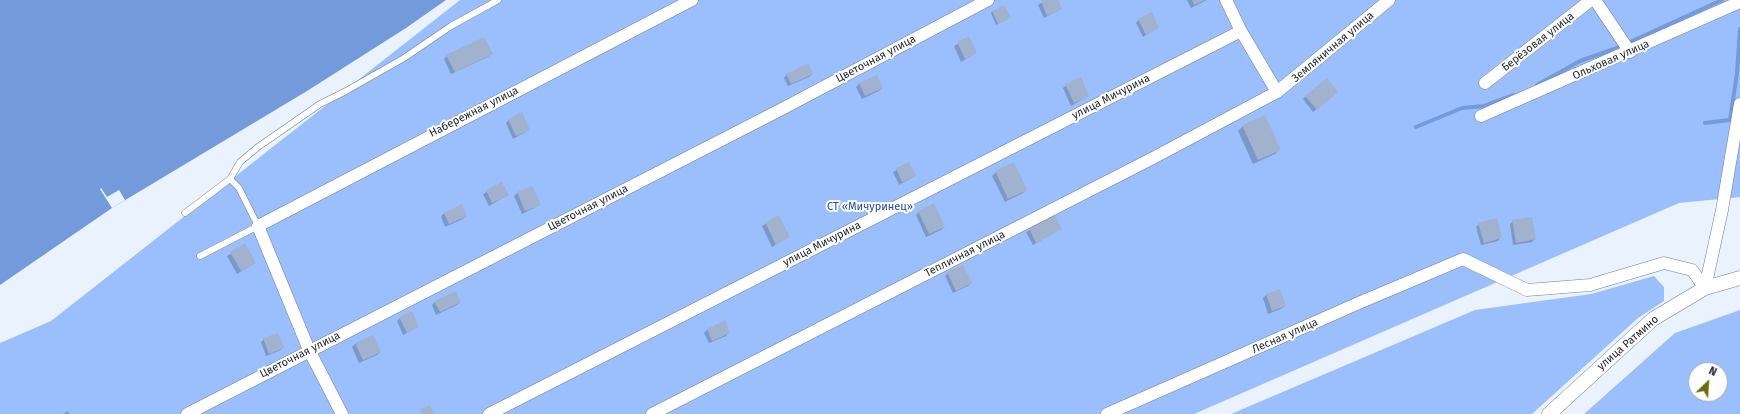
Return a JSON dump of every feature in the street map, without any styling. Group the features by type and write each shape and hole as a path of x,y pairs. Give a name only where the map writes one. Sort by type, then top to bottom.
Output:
{"street":[{"name":"Набережная улица","path":"258,226 692,0"},
{"name":"Цветочная улица","path":"187,414 780,110 988,0"},
{"path":"1226,0 1241,31 1277,92"},
{"name":"Земляничная улица","path":"1277,92 1389,0"},
{"name":"Берёзовая улица","path":"1485,83 1591,0"},
{"path":"1595,0 1630,52"},
{"name":"Ольховая улица","path":"1481,116 1630,52 1740,2"},
{"name":"улица Мичурина","path":"489,414 1241,31"},
{"name":"Тепличная улица","path":"652,414 1146,161 1277,92"},
{"path":"1706,288 1722,210 1740,104"},
{"path":"258,226 310,350 342,414"},
{"name":"Лесная улица","path":"1107,414 1361,302 1463,260 1527,290 1590,285 1664,263 1692,270 1706,288"},
{"name":"улица Ратмино","path":"1549,414 1653,319 1706,288 1740,278"}],"lane":[{"path":"185,213 230,179 240,162 258,147 320,104 404,58 451,26 498,0"},
{"path":"200,256 258,226 239,188 230,179"}],"green space":[{"name":"СТ «Мичуринец»","path":"460,0 1740,0 1740,197 1679,203 1194,414 0,414 0,343 51,321"},
{"path":"1654,276 1664,287 1664,301 1638,318 1532,414 1231,414 1475,310 1591,294"},
{"path":"1740,310 1740,414 1584,414 1675,333"}],"shaded area":[{"path":"0,0 446,0 406,28 307,91 112,208 0,285"}],"pier":[{"path":"101,188 107,197 119,190 125,200 112,208 100,189"}],"building":[{"path":"1058,0 1062,9 1047,16 1041,1"},
{"path":"1192,0 1205,0 1194,5"},
{"path":"1004,5 1011,18 998,24 992,11"},
{"path":"1152,12 1159,28 1146,35 1138,19"},
{"path":"969,36 977,53 965,59 957,42"},
{"path":"484,37 493,54 455,72 446,55"},
{"path":"808,63 813,74 791,84 786,74"},
{"path":"877,75 883,88 865,96 859,83"},
{"path":"1081,77 1089,96 1074,103 1065,84"},
{"path":"1327,78 1338,92 1317,110 1305,96"},
{"path":"522,112 530,130 516,136 508,119"},
{"path":"1265,115 1281,150 1258,160 1242,125"},
{"path":"909,162 916,176 902,182 896,168"},
{"path":"1014,162 1027,190 1008,199 995,171"},
{"path":"502,182 509,195 492,203 486,190"},
{"path":"532,186 541,205 525,211 517,192"},
{"path":"934,203 945,227 929,234 918,211"},
{"path":"462,204 467,216 449,224 444,213"},
{"path":"779,215 790,237 776,245 765,222"},
{"path":"1054,215 1062,229 1036,243 1029,228"},
{"path":"1532,217 1536,239 1516,243 1512,220"},
{"path":"1497,218 1502,238 1484,243 1478,223"},
{"path":"245,243 256,263 241,271 230,252"},
{"path":"963,265 972,283 956,291 947,272"},
{"path":"1280,289 1286,306 1272,311 1266,294"},
{"path":"456,291 461,302 440,312 434,301"},
{"path":"412,311 419,327 407,333 399,317"},
{"path":"725,320 730,333 712,341 707,329"},
{"path":"278,333 284,348 269,354 263,338"},
{"path":"373,335 381,352 363,360 355,343"},
{"path":"430,405 434,414 422,414 420,409"}],"waterway":[{"path":"1537,85 1580,61 1617,48 1722,0"},
{"path":"1705,123 1730,120 1737,73 1740,29"},
{"path":"1416,127 1462,108 1484,106 1514,95"}]}
